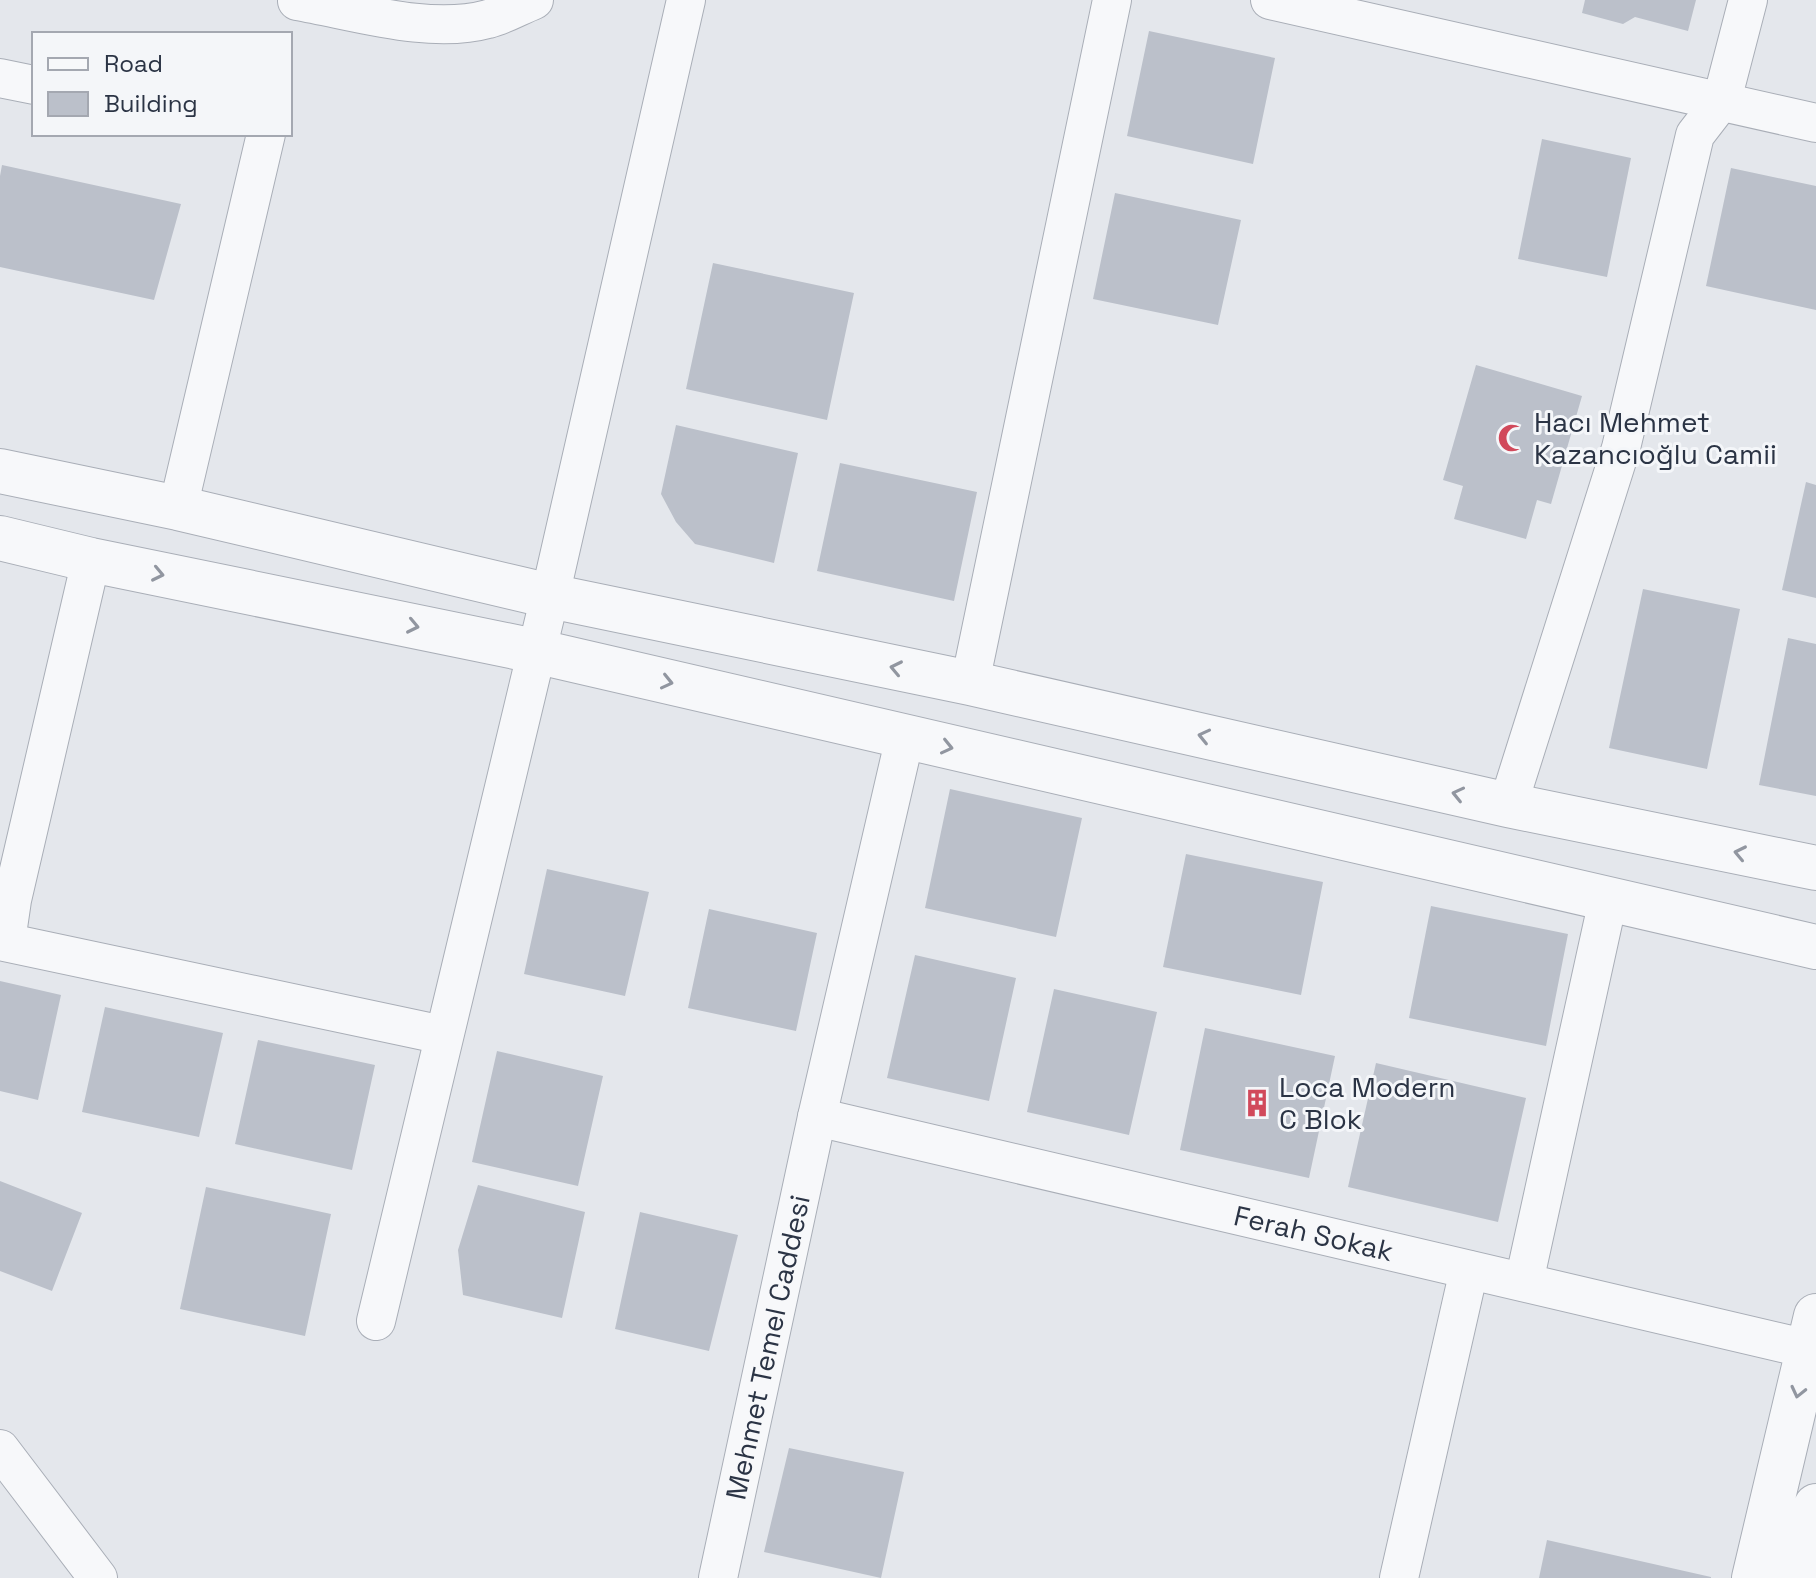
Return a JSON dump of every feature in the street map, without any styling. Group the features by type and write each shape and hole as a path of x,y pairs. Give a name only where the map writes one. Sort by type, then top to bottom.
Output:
{"street":[{"path":"290,32 297,0 450,25 489,19 534,0"},
{"path":"376,1321 550,596 686,0"},
{"path":"970,683 1112,0"},
{"path":"1270,0 1366,11 1816,123"},
{"path":"1508,805 1621,448 1695,135 1722,100 1748,0"},
{"path":"0,78 32,85"},
{"path":"178,508 266,136"},
{"path":"0,471 178,508 550,596 970,683 1508,805 1816,868"},
{"path":"0,538 91,560 535,651 1816,947"},
{"path":"91,560 3,941 443,1035"},
{"name":"Mehmet Temel Caddesi","path":"718,1578 817,1117 905,737"},
{"path":"1524,1282 1608,900"},
{"name":"Ferah Sokak","path":"817,1117 1524,1282 1812,1333"},
{"path":"1399,1578 1469,1270"},
{"path":"1754,1578 1812,1333"},
{"path":"0,1449 98,1578"},
{"path":"1798,1578 1816,1506"}],"building":[{"path":"1585,0 1696,0 1688,31 1635,17 1623,24 1582,13"},
{"path":"1149,31 1275,58 1253,164 1127,136"},
{"path":"1542,139 1631,158 1607,277 1518,259"},
{"path":"2,165 181,204 154,300 0,267"},
{"path":"1731,168 1816,186 1816,310 1706,286"},
{"path":"1115,193 1241,220 1218,325 1093,299"},
{"path":"713,263 854,293 827,420 686,389"},
{"name":"Hacı Mehmet Kazancıoğlu Camii","path":"1476,365 1582,396 1551,504 1537,500 1526,539 1454,519 1463,486 1443,480"},
{"path":"676,425 798,453 774,563 695,544 676,522 661,494"},
{"path":"840,463 977,492 954,601 817,571"},
{"path":"1806,482 1816,485 1816,598 1782,590"},
{"path":"1643,589 1740,609 1707,769 1609,748"},
{"path":"1788,638 1816,644 1816,796 1759,785"},
{"path":"950,789 1082,818 1056,937 925,908"},
{"path":"1186,854 1323,882 1301,995 1163,967"},
{"path":"547,869 649,892 625,996 524,974"},
{"path":"1431,906 1568,934 1546,1046 1409,1018"},
{"path":"709,909 817,933 796,1031 688,1008"},
{"path":"915,955 1016,978 989,1101 887,1078"},
{"path":"0,981 61,995 38,1100 0,1091"},
{"path":"1054,989 1157,1012 1129,1135 1027,1112"},
{"path":"105,1007 223,1033 199,1137 82,1112"},
{"name":"Loca Modern C Blok","path":"1205,1028 1335,1056 1309,1178 1180,1150"},
{"path":"258,1040 375,1065 352,1170 235,1144"},
{"path":"497,1051 603,1076 578,1186 472,1162"},
{"path":"1376,1063 1526,1098 1498,1222 1348,1187"},
{"path":"0,1181 82,1213 52,1291 0,1271"},
{"path":"478,1185 585,1212 562,1318 463,1295 458,1250"},
{"path":"206,1187 331,1214 305,1336 180,1309"},
{"path":"640,1212 738,1235 709,1351 615,1329"},
{"path":"789,1448 904,1472 881,1578 764,1552"},
{"path":"1547,1540 1711,1577 1711,1578 1539,1578"}],"place":[{"name":"Hacı Mehmet Kazancıoğlu Camii","path":"1512,438"},
{"name":"Loca Modern C Blok","path":"1257,1103"}]}
